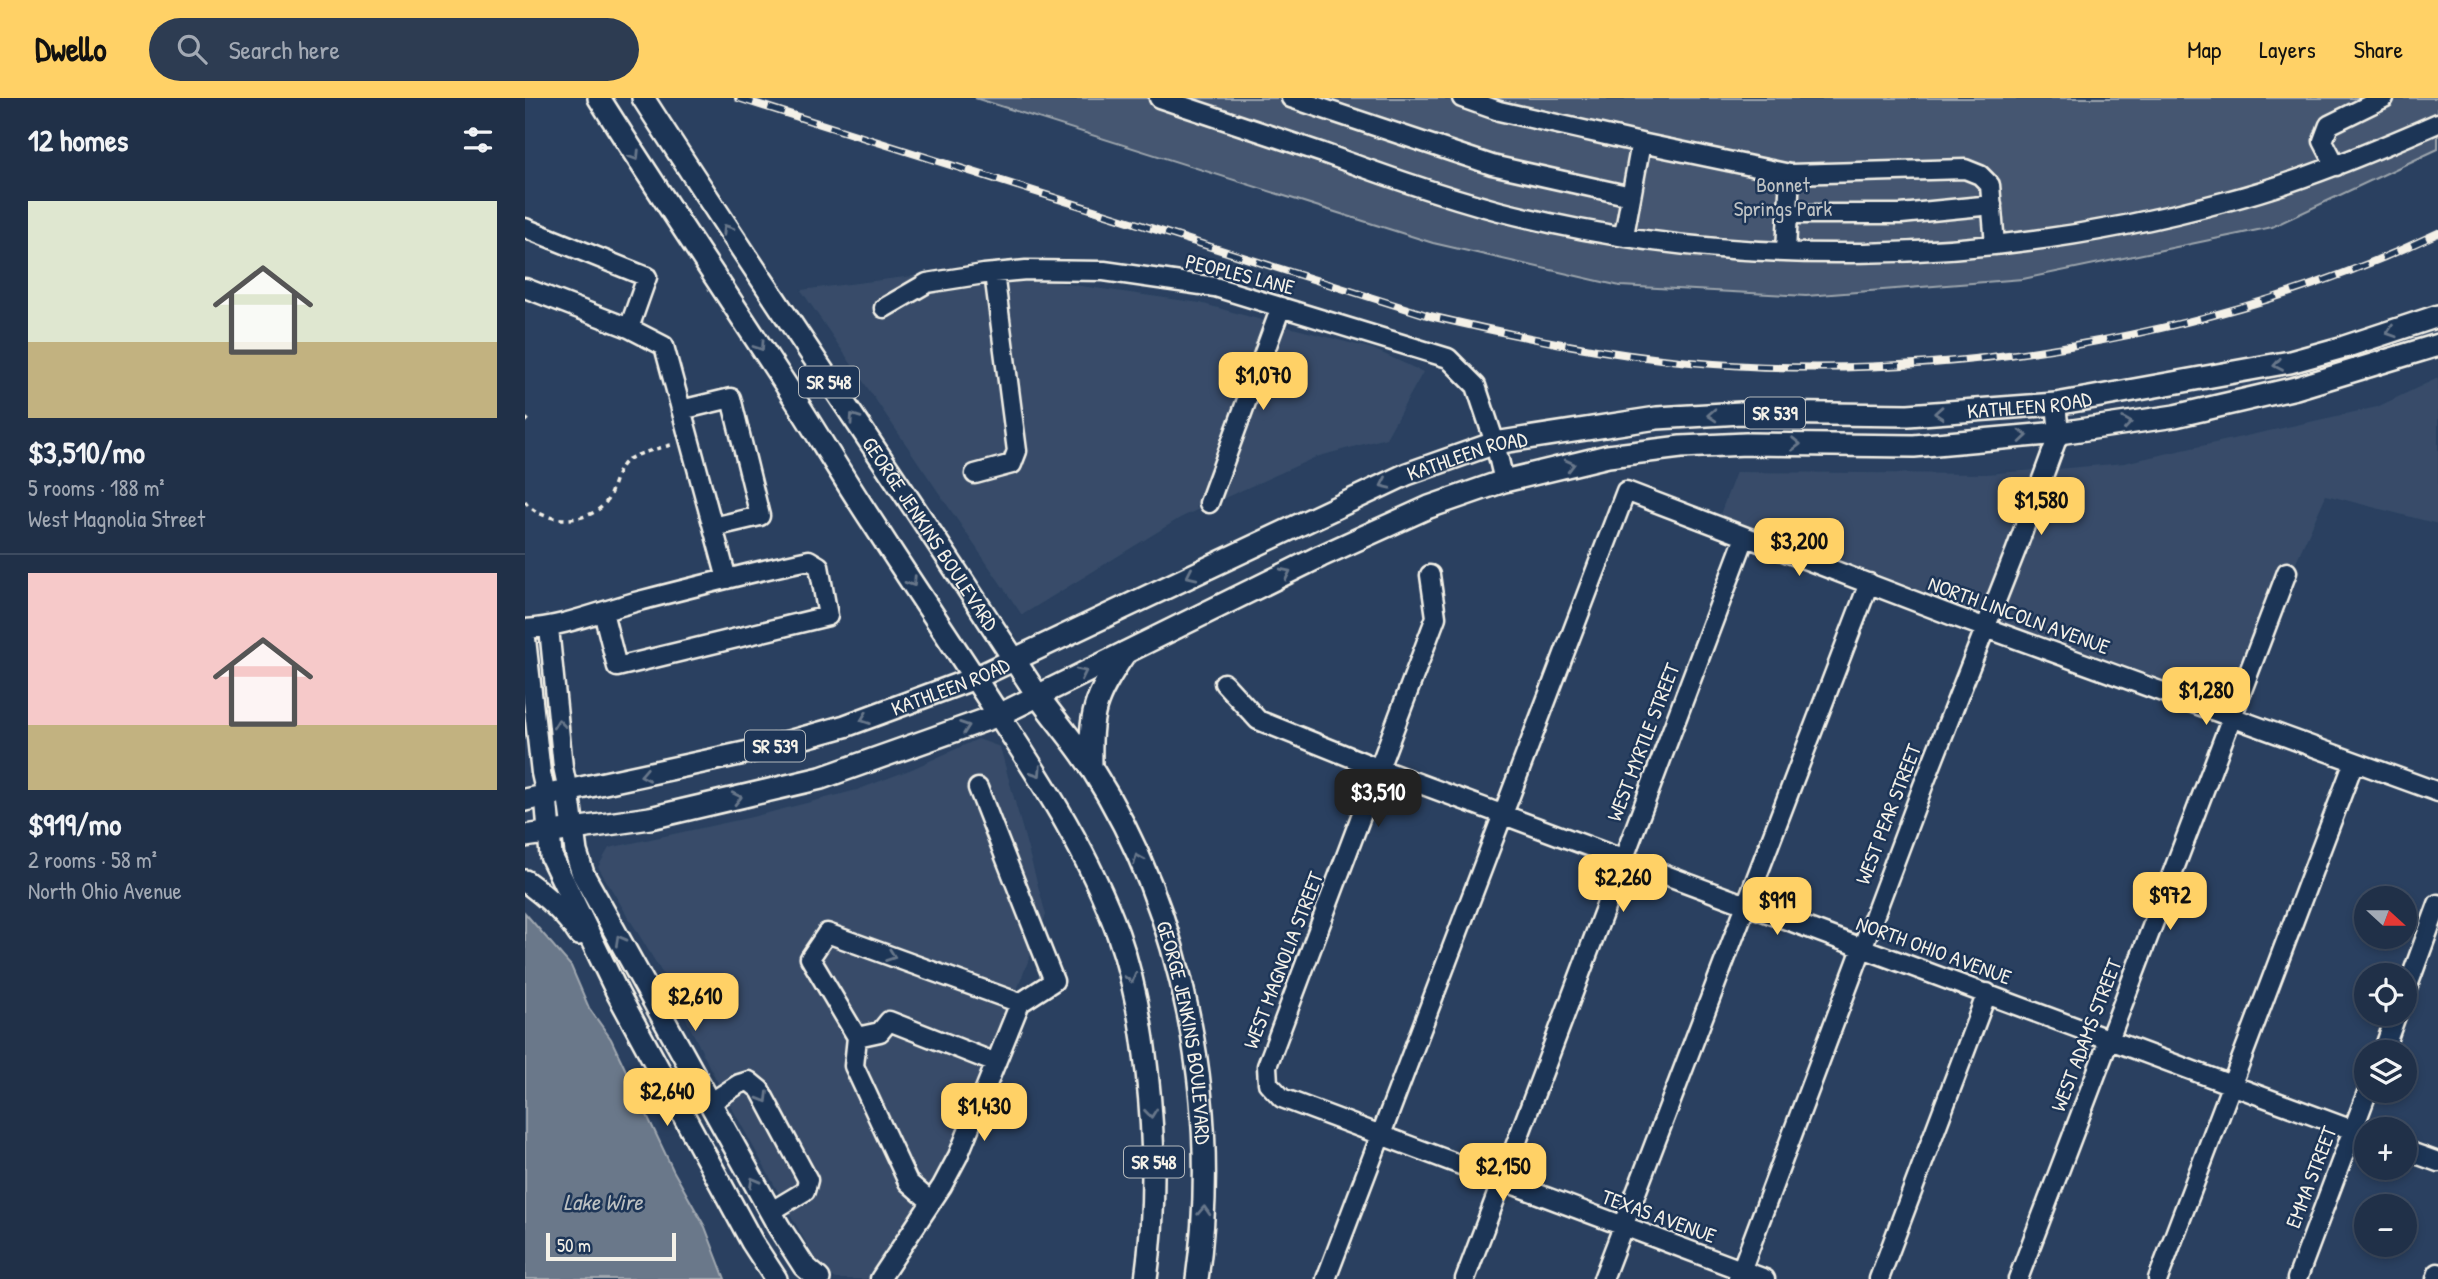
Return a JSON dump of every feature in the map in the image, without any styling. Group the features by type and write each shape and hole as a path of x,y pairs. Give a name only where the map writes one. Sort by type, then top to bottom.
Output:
{"main road":[{"name":"GEORGE JENKINS BOULEVARD","path":"599,98 1064,816 1093,873 1119,936 1136,995 1153,1126 1155,1184 1146,1279"},
{"name":"GEORGE JENKINS BOULEVARD","path":"645,101 731,236 1038,695 1091,768 1120,820 1163,923 1183,988 1197,1058 1204,1119 1206,1180 1202,1248 1197,1279"},
{"name":"KATHLEEN ROAD","path":"535,797 763,749 845,726 975,678 1407,474 1495,443 1657,418 1741,413 1908,415 2056,404 2290,362 2438,316"},
{"name":"KATHLEEN ROAD","path":"525,836 650,818 821,778 999,715 1377,530 1429,507 1504,481 1608,456 1681,447 1746,444 1914,446 2059,433 2175,416 2297,388 2438,345"},
{"path":"1091,768 1094,708 1107,680 1126,652"},
{"path":"568,791 576,852 583,874 770,1212 804,1266 819,1279"},
{"path":"535,797 550,831 551,856 618,994 752,1242 776,1279"},
{"path":"525,881 546,897 571,923 618,994"},
{"path":"752,1242 766,1279"}],"street":[{"path":"1159,98 1195,104 1404,182 1499,211 1624,235 1706,246 1825,253 1950,250 1995,246 2118,226 2228,201 2336,166 2438,123"},
{"path":"1291,98 1492,165 1631,196"},
{"path":"1462,98 1515,114 1641,144 1790,174 1965,169 1980,175 1990,185 1995,246"},
{"path":"1502,98 1515,114"},
{"path":"2336,166 2323,141 2329,125 2384,98"},
{"path":"1624,235 1641,144"},
{"path":"1787,251 1790,174"},
{"path":"1788,214 1901,214 1992,205"},
{"path":"525,228 647,277 629,328"},
{"name":"PEOPLES LANE","path":"884,308 927,284 994,273 1104,271 1215,287 1448,358 1476,386 1495,443 1504,481"},
{"path":"975,474 1011,464 1017,451 994,273"},
{"path":"525,288 629,328 664,346 727,579"},
{"path":"1209,503 1281,307"},
{"path":"681,410 731,398 760,516 713,527"},
{"name":"WEST PEAR STREET","path":"1739,1275 2059,433 2056,404"},
{"name":"NORTH LINCOLN AVENUE","path":"1502,814 1626,491 2438,792"},
{"name":"WEST MYRTLE STREET","path":"1465,1279 1745,537"},
{"path":"535,797 541,773 525,629 549,628 603,612 727,579 809,560 819,566 828,616 617,667 603,612"},
{"name":"WEST ADAMS STREET","path":"2018,1279 2287,572"},
{"name":"WEST MAGNOLIA STREET","path":"1268,1083 1267,1066 1436,617 1430,575"},
{"path":"1603,1279 1869,583"},
{"path":"549,628 563,767 568,791"},
{"name":"NORTH OHIO AVENUE","path":"1224,683 1258,720 1380,769 2354,1131"},
{"path":"2158,1279 2354,762"},
{"path":"880,1279 958,1156 1020,1003 1054,981 978,788"},
{"path":"1325,1279 1502,814"},
{"path":"2416,963 2438,904"},
{"path":"931,1202 908,1182 854,1066 857,1037 810,958 827,933 1020,1003"},
{"path":"1879,1279 1987,993"},
{"path":"857,1037 880,1032 889,1021 996,1063"},
{"path":"710,1103 739,1084 749,1081 760,1090 808,1180 804,1192 770,1212"},
{"name":"TEXAS AVENUE","path":"1268,1083 1282,1098 1622,1227 1739,1275 1765,1279"},
{"name":"EMMA STREET","path":"2297,1279 2354,1147"},
{"path":"2417,1154 2438,1162"},
{"path":"2436,1279 2438,1273"}],"path":[{"path":"525,422 530,418"},
{"path":"525,501 530,509 548,518 570,520 585,515 603,506 614,489 616,477 624,462 689,440"}],"shaded area":[{"path":"929,274 871,305 882,320 931,292 1032,279 1200,303 1265,321 1196,507 1199,509 1022,615 801,290"},
{"path":"1285,326 1373,349 1423,372 1386,438 1316,457 1220,500"},
{"path":"2438,378 2438,524 2326,495 2294,566 2281,561 2226,704 1999,622 2057,469 2124,463 2377,407"},
{"path":"2035,470 1980,615 1719,517 1736,472 1986,474"},
{"path":"978,739 1000,747 1046,915 949,1152 933,1181 868,1279 836,1279 820,1268 710,1068 670,986 598,867 609,848 752,817 857,790"}],"green space":[{"name":"Bonnet Springs Park","path":"975,98 2438,98 2438,149 2272,227 2023,279 1806,296 1620,286 1433,243"}],"water":[{"name":"Lake Wire","path":"525,913 571,966 589,1008 611,1039 673,1170 705,1227 725,1279 525,1279"}],"railway":[{"path":"738,98 1430,316 1559,344 1690,362 1783,367 1879,366 1976,359 2073,345 2169,326 2262,301 2352,270 2438,233"}]}
